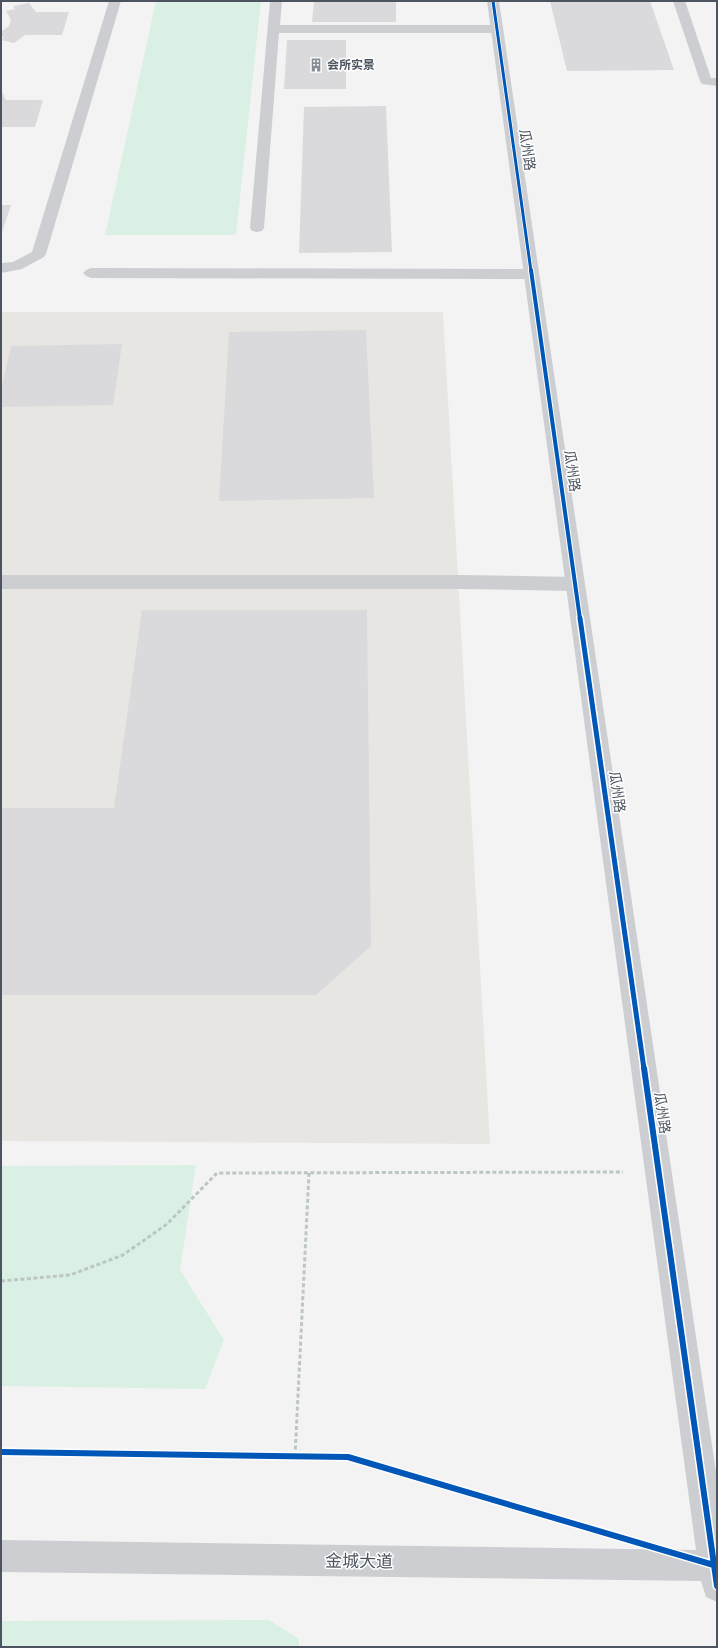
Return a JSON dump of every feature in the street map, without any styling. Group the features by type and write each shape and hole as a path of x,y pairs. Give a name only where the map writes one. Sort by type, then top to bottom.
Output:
{"street":[{"path":"1,268 17,266 39,254 115,1"},
{"path":"257,228 276,1"},
{"name":"瓜州路","path":"493,1 716,1573"},
{"path":"679,1 706,81 717,82"},
{"path":"274,29 497,29"},
{"path":"91,273 532,274"},
{"path":"1,582 462,582 575,584"},
{"name":"金城大道","path":"1,1556 716,1573"}],"path":[{"path":"1,1281 70,1275 123,1256 167,1224 217,1173 658,1172"},
{"path":"295,1456 309,1173"},
{"path":"287,1456 303,1456"}],"shaded area":[{"path":"1,312 443,312 490,1144 1,1141"}],"green space":[{"path":"156,1 261,1 236,235 105,235"},
{"path":"196,1165 180,1270 224,1340 205,1389 1,1386 1,1166"},
{"path":"269,1620 299,1639 299,1647 1,1647 1,1621"}],"building":[{"path":"314,1 396,1 396,22 312,22"},
{"path":"550,1 650,1 674,70 567,71"},
{"path":"29,3 36,12 69,12 62,35 25,35 14,43 1,40 4,37 1,36 1,32 9,26 11,20 6,11 15,9 13,6"},
{"name":"会所实景","path":"287,40 346,40 346,89 284,89"},
{"path":"1,90 6,100 43,100 35,127 1,127"},
{"path":"386,106 392,252 299,253 304,107"},
{"path":"1,205 11,205 1,235"},
{"path":"366,330 374,498 219,501 229,332"},
{"path":"122,344 113,405 1,407 1,390 11,346"},
{"path":"142,610 367,610 371,946 316,995 1,995 1,808 114,808"}],"cycle path":[{"path":"493,1 717,1586"},
{"path":"1,1452 348,1457 717,1566"}],"place":[{"name":"会所实景","path":"316,65"}]}
